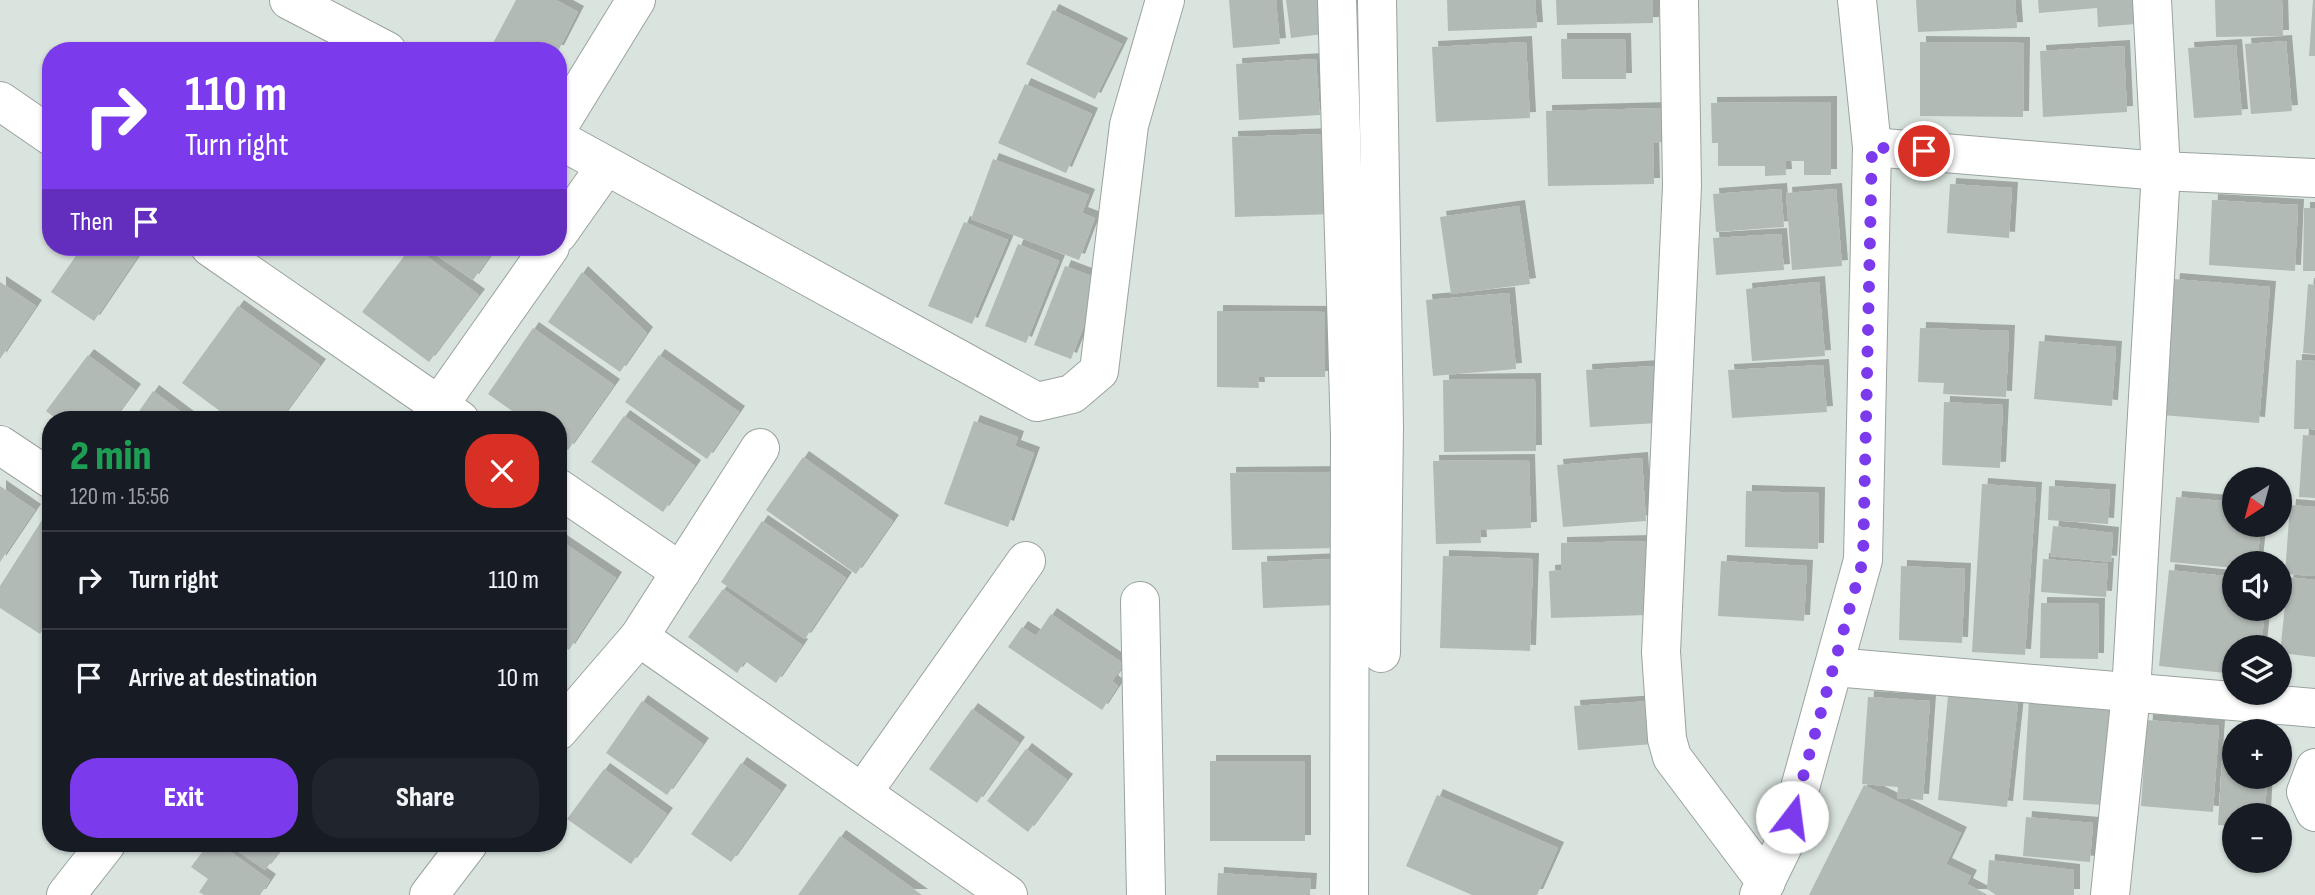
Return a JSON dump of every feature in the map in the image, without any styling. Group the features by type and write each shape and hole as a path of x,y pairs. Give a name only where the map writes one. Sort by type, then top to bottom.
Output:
{"street":[{"path":"289,0 370,42"},
{"path":"567,112 636,0"},
{"path":"567,144 1037,402 1072,394 1099,371 1129,125 1165,0"},
{"path":"1337,0 1350,435 1349,895"},
{"path":"1377,0 1384,427 1381,653"},
{"path":"1679,0 1682,186 1661,653 1667,739 1672,757 1762,888 1785,842 1863,560 1872,147 1857,0"},
{"path":"2110,895 2130,693 2161,171 2152,0"},
{"path":"0,101 42,130"},
{"path":"1872,147 2161,171 2315,178"},
{"path":"567,221 606,166"},
{"path":"223,256 447,411"},
{"path":"451,411 545,256"},
{"path":"0,445 42,473"},
{"path":"567,721 639,637 760,448"},
{"path":"567,494 681,572"},
{"path":"863,792 1026,561"},
{"path":"1140,601 1146,895"},
{"path":"639,637 1008,895"},
{"path":"1833,667 2311,708 2315,744"},
{"path":"2315,768 2306,792 2315,812"},
{"path":"66,895 100,852"},
{"path":"435,894 463,852"}],"building":[{"path":"516,0 556,0 578,12 563,42 494,42"},
{"path":"1229,0 1276,0 1280,44 1233,48"},
{"path":"1286,0 1326,0 1331,33 1291,38"},
{"path":"1447,0 1535,0 1537,28 1448,31"},
{"path":"1556,0 1653,0 1653,23 1557,25"},
{"path":"1916,0 2015,0 2017,28 1918,32"},
{"path":"2038,0 2134,0 2136,24 2098,27 2097,8 2039,13"},
{"path":"2215,0 2282,0 2283,36 2216,37"},
{"path":"2313,0 2315,56 2309,56"},
{"path":"1053,10 1122,44 1095,99 1026,64"},
{"path":"1561,39 1625,39 1626,79 1562,79"},
{"path":"2286,41 2292,111 2251,114 2245,44"},
{"path":"1526,42 1530,118 1436,122 1432,47"},
{"path":"1920,42 2024,43 2023,117 1920,116"},
{"path":"2236,45 2242,115 2194,118 2188,48"},
{"path":"2124,46 2127,112 2043,117 2040,51"},
{"path":"1316,59 1320,115 1239,120 1236,64"},
{"path":"1025,84 1092,114 1066,173 998,143"},
{"path":"1831,102 1831,175 1804,175 1804,161 1785,161 1786,175 1765,176 1765,166 1718,166 1718,143 1712,143 1711,103"},
{"path":"1663,108 1664,142 1653,143 1654,184 1548,186 1546,111"},
{"path":"1330,134 1333,214 1235,217 1232,137"},
{"path":"993,159 1089,195 1082,213 1095,218 1079,260 971,219"},
{"path":"1950,184 2012,188 2009,238 1947,233"},
{"path":"1781,189 1784,227 1716,232 1713,194"},
{"path":"1836,189 1842,266 1792,270 1786,193"},
{"path":"2212,200 2298,205 2295,271 2209,265"},
{"path":"1519,206 1530,284 1451,294 1440,217"},
{"path":"2304,208 2315,208 2315,271 2303,271"},
{"path":"964,222 1008,240 972,324 928,306"},
{"path":"1781,234 1784,270 1716,275 1713,238"},
{"path":"1018,244 1059,261 1026,343 985,326"},
{"path":"76,256 138,256 94,321 51,292"},
{"path":"404,256 426,256 479,295 429,362 362,312"},
{"path":"437,256 490,256 473,280"},
{"path":"1065,266 1102,280 1071,359 1034,345"},
{"path":"582,272 647,333 620,372 548,322"},
{"path":"2174,279 2270,287 2259,423 2162,415"},
{"path":"0,282 36,306 0,359"},
{"path":"1819,282 1825,356 1752,361 1746,289"},
{"path":"2308,284 2315,285 2315,354 2303,353"},
{"path":"1509,293 1516,369 1433,376 1426,300"},
{"path":"238,306 320,365 287,411 220,411 182,383"},
{"path":"1217,311 1325,312 1325,377 1258,377 1259,388 1217,387"},
{"path":"533,328 614,385 568,450 567,411 512,411 488,394"},
{"path":"1920,328 2009,331 2006,397 1943,394 1944,383 1918,382"},
{"path":"2039,341 2116,347 2112,406 2034,399"},
{"path":"88,355 135,390 120,411 46,411"},
{"path":"659,355 739,412 707,459 625,402"},
{"path":"2296,360 2315,361 2315,429 2294,429"},
{"path":"1823,365 1827,412 1732,418 1728,370"},
{"path":"1654,366 1658,423 1590,427 1586,370"},
{"path":"1535,379 1536,451 1444,452 1443,380"},
{"path":"153,391 180,411 139,411"},
{"path":"1944,402 2003,405 2000,468 1942,465"},
{"path":"624,416 695,466 663,512 591,462"},
{"path":"974,421 1018,437 1015,446 1034,453 1008,527 944,504"},
{"path":"2303,435 2315,436 2315,498 2299,497"},
{"path":"803,457 893,521 856,574 766,510"},
{"path":"1642,458 1646,521 1563,527 1557,465"},
{"path":"1529,460 1531,528 1480,530 1481,543 1436,544 1433,461"},
{"path":"1336,472 1337,548 1232,550 1230,473"},
{"path":"1982,484 2036,488 2025,655 1972,652"},
{"path":"0,486 35,510 0,562"},
{"path":"2049,486 2110,490 2108,524 2048,520"},
{"path":"1746,491 1819,493 1818,549 1745,547"},
{"path":"2176,497 2222,501 2222,537 2260,537 2258,551 2222,551 2222,567 2170,562"},
{"path":"2292,505 2315,507 2315,576 2292,574 2292,551 2287,551 2288,537 2292,537"},
{"path":"42,520 40,634 0,608 0,586"},
{"path":"762,521 846,578 805,639 721,582"},
{"path":"2053,526 2113,533 2111,562 2050,556"},
{"path":"1646,541 1649,615 1551,618 1549,571 1561,570 1561,543"},
{"path":"567,545 616,578 569,650 567,649"},
{"path":"1443,556 1533,559 1530,651 1440,648"},
{"path":"1335,559 1337,605 1263,608 1261,562"},
{"path":"2043,559 2108,564 2106,597 2041,592"},
{"path":"1721,561 1807,566 1804,621 1718,616"},
{"path":"1901,566 1965,569 1962,643 1899,640"},
{"path":"2169,570 2222,576 2222,621 2264,621 2262,635 2222,635 2222,673 2159,666"},
{"path":"2292,577 2315,580 2315,657 2292,654 2292,635 2282,635 2283,621 2292,621"},
{"path":"723,589 802,645 776,683 745,661 737,673 688,637"},
{"path":"2041,603 2099,604 2098,659 2040,658"},
{"path":"1051,614 1124,664 1112,681 1118,686 1102,710 1008,647 1022,627 1036,636"},
{"path":"1948,696 2018,703 2007,807 1938,800"},
{"path":"1868,697 1930,701 1923,800 1897,798 1898,787 1862,784"},
{"path":"2029,700 2109,705 2104,805 2023,800"},
{"path":"642,701 703,744 667,795 606,753"},
{"path":"1650,701 1653,744 1578,750 1574,706"},
{"path":"972,709 1019,743 977,803 929,769"},
{"path":"2147,720 2219,726 2213,812 2141,806"},
{"path":"1026,749 1067,780 1028,832 987,801"},
{"path":"2222,759 2222,789 2266,789 2266,803 2222,803 2222,825 2218,825"},
{"path":"1210,761 1305,761 1305,841 1210,841"},
{"path":"741,763 781,791 731,862 691,834"},
{"path":"604,769 667,814 631,864 567,819"},
{"path":"1864,785 1961,833 1946,864 1971,876 1967,884 1988,895 1809,895"},
{"path":"1437,795 1558,848 1537,895 1472,895 1406,866"},
{"path":"2026,817 2093,823 2090,862 2023,856"},
{"path":"840,836 922,895 798,895"},
{"path":"202,852 230,852 270,880 260,895 204,895 199,892 208,879 191,867"},
{"path":"239,852 279,852 265,870"},
{"path":"1989,860 2074,870 2074,895 1996,895 1987,889"},
{"path":"1218,873 1311,879 1310,895 1217,895"}],"route":[{"path":"1792,817 1863,560 1872,147 1924,151"}]}
